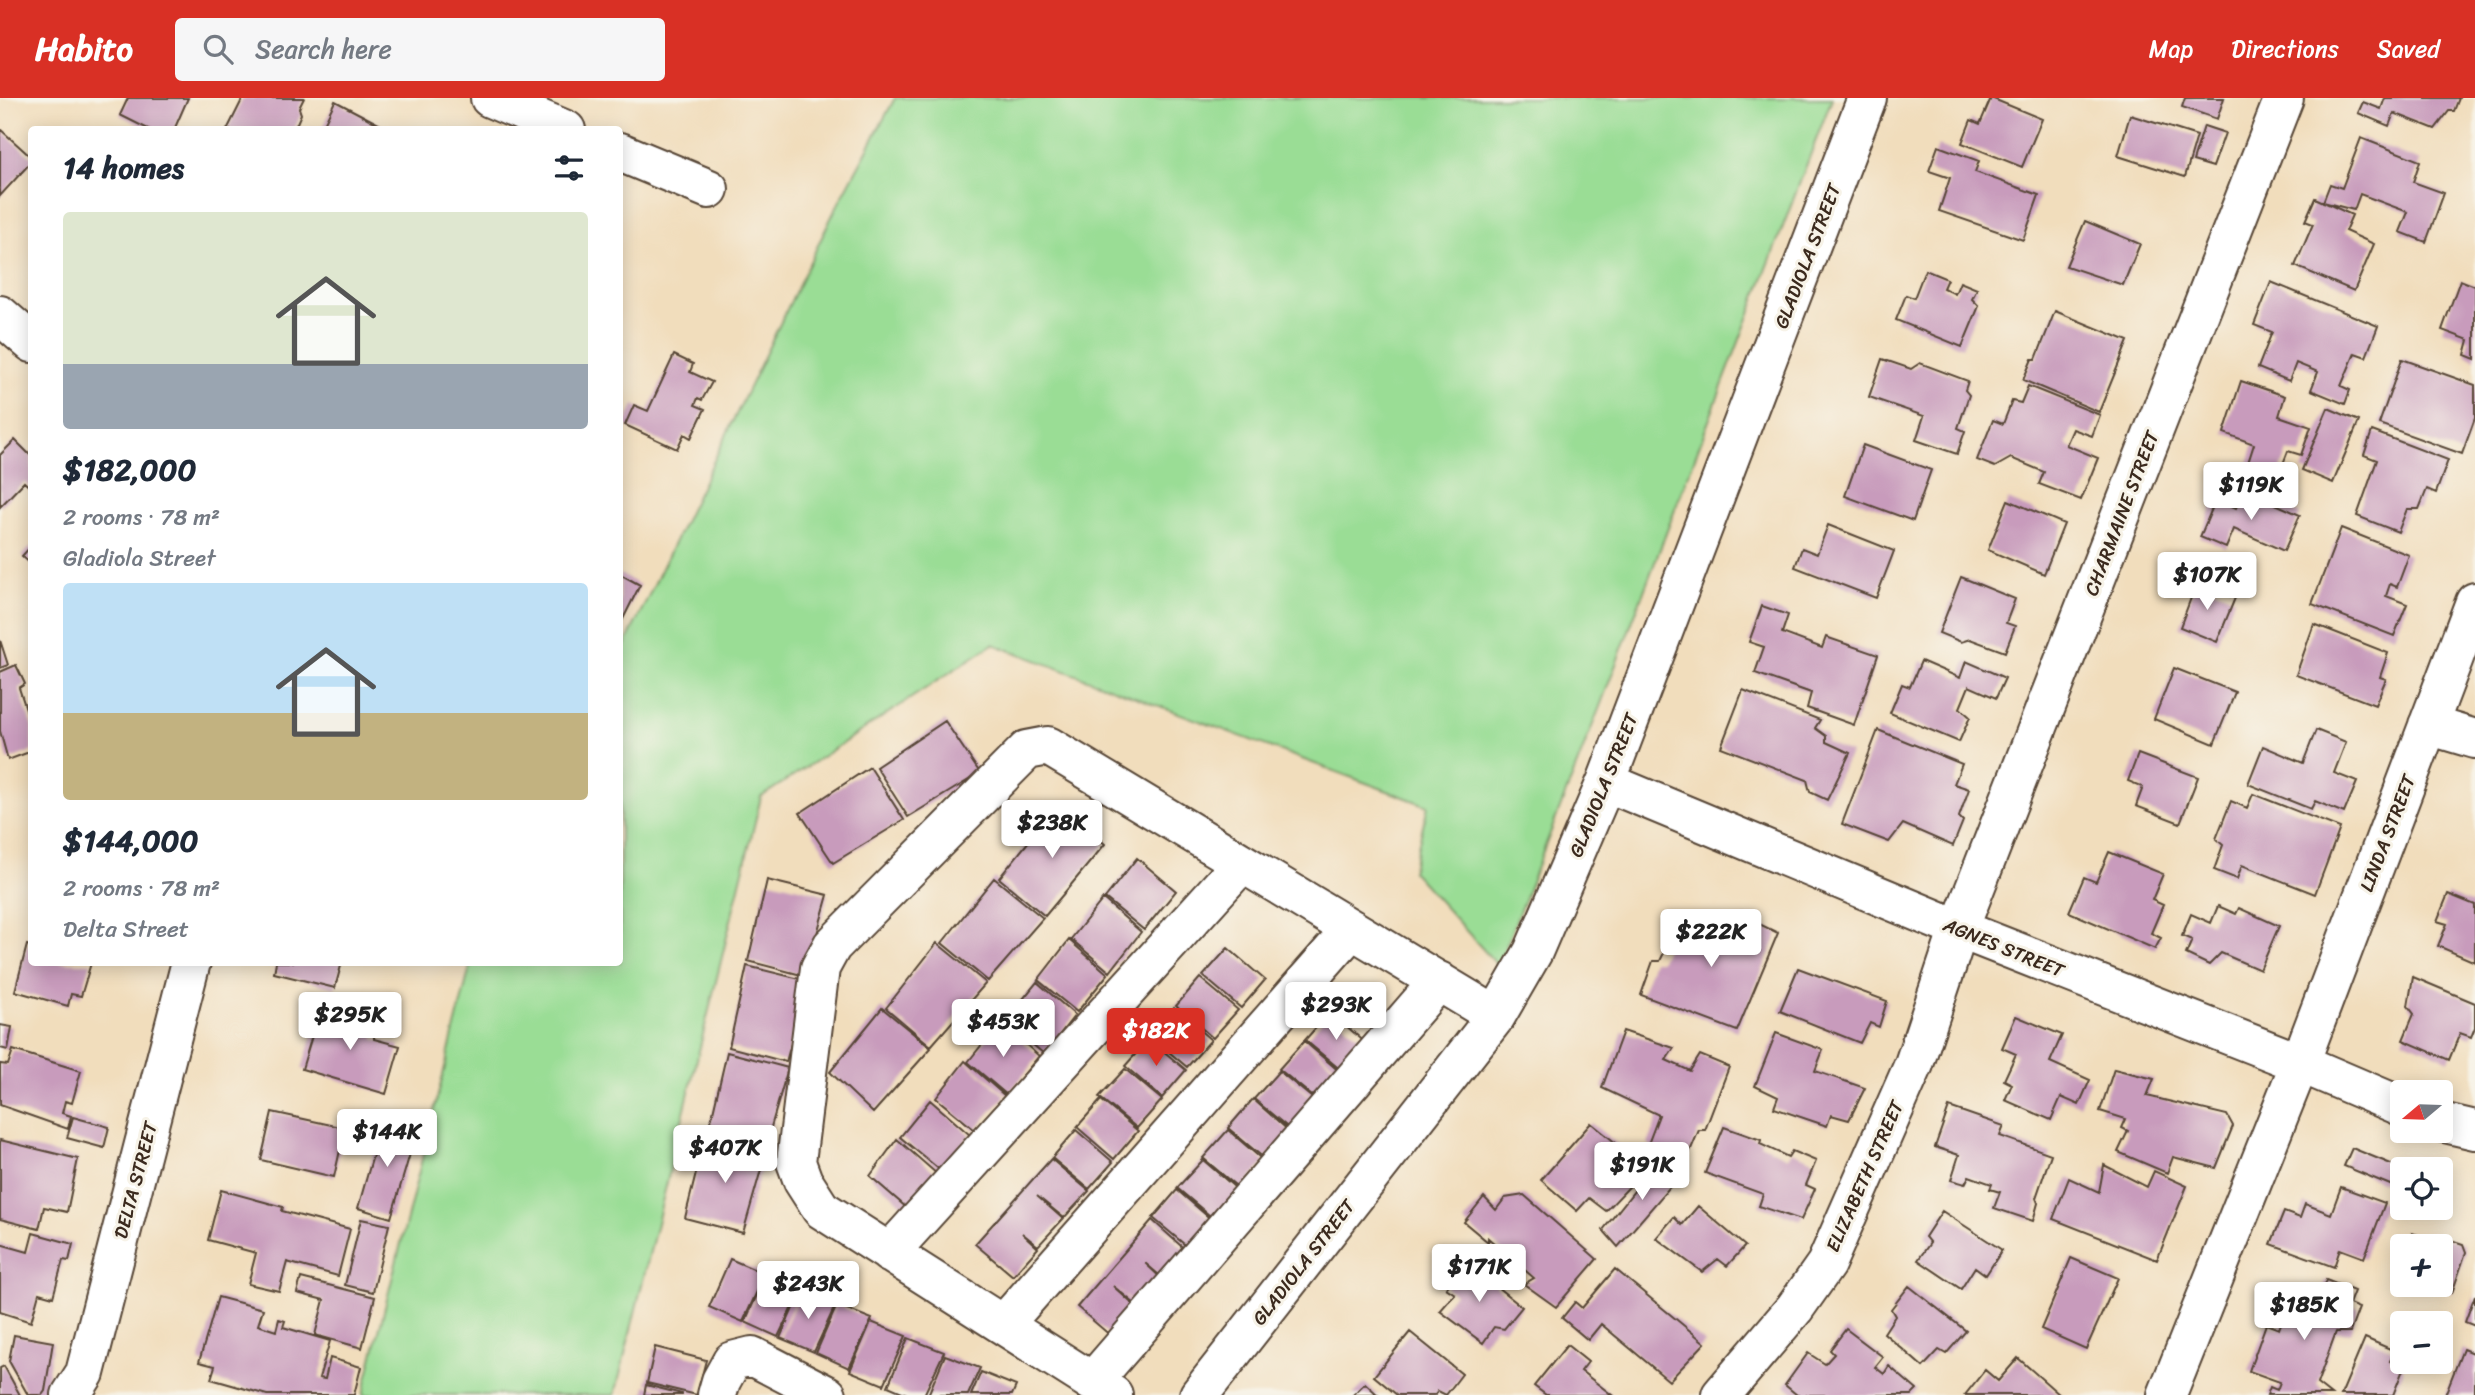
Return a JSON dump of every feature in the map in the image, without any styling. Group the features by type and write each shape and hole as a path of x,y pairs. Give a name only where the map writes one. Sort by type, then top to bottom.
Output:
{"street":[{"path":"490,98 556,126"},
{"name":"GLADIOLA STREET","path":"1199,1395 1496,1016 1533,953 1606,782 1867,98"},
{"name":"CHARMAINE STREET","path":"1959,929 2284,98"},
{"path":"623,153 709,189"},
{"path":"0,315 28,340"},
{"name":"LINDA STREET","path":"2300,1063 2475,602"},
{"path":"2428,724 2475,739"},
{"path":"1439,981 1103,1388 821,1209 803,1181 796,1162 820,968 832,946 1027,750 1048,746 1439,981 1496,1016"},
{"name":"AGNES STREET","path":"1606,782 1959,929 2300,1063 2390,1101"},
{"path":"889,1253 1242,863"},
{"path":"1003,1325 1352,929"},
{"name":"ELIZABETH STREET","path":"1721,1395 1795,1308 1826,1264 1914,1063 1959,929"},
{"name":"DELTA STREET","path":"71,1395 85,1373 190,966"},
{"path":"2166,1395 2300,1063"},
{"path":"2454,1125 2475,1130"},
{"path":"717,1395 720,1381 732,1361 752,1356 827,1395"}],"green space":[{"path":"895,98 1832,98 1498,966 1412,871 1428,806 993,644 761,797 615,1395 363,1395 470,966 623,966 623,649 834,212"}],"building":[{"path":"128,98 188,98 176,126 142,126 120,115"},
{"path":"243,98 304,98 296,126 229,126"},
{"path":"1991,98 2042,119 2022,167 1962,143 1971,120 1980,124"},
{"path":"2185,98 2224,98 2217,119 2182,107"},
{"path":"2385,98 2459,98 2454,111 2449,111 2435,129 2394,113 2389,126 2358,113 2363,102 2381,109"},
{"path":"335,101 382,126 323,126"},
{"path":"2130,115 2197,136 2185,177 2118,156"},
{"path":"2204,126 2225,133 2213,167 2193,161"},
{"path":"0,129 28,154 28,165 0,196"},
{"path":"2361,138 2420,161 2413,182 2444,193 2426,242 2400,232 2408,212 2360,194 2354,210 2323,202 2330,184 2342,188"},
{"path":"1938,146 1979,161 1975,172 2039,195 2023,240 1939,211 1950,178 1929,171"},
{"path":"2315,198 2352,215 2345,231 2374,244 2354,291 2295,266 2313,224 2305,221"},
{"path":"2085,221 2140,244 2123,285 2066,266"},
{"path":"1925,270 1947,279 1943,288 1955,294 1960,282 1977,289 1972,299 1979,306 1962,347 1896,320 1906,295 1914,298"},
{"path":"2460,280 2475,286 2475,359 2465,355 2469,340 2442,330"},
{"path":"2271,282 2378,326 2366,357 2355,353 2341,386 2350,390 2345,404 2311,390 2318,372 2296,363 2289,381 2258,368 2272,332 2254,325"},
{"path":"2055,311 2128,341 2099,412 2023,380 2032,359 2036,359"},
{"path":"674,355 693,364 690,372 712,382 702,400 698,398 695,405 705,409 691,438 684,434 677,449 625,425 634,405 648,411"},
{"path":"1882,359 1911,369 1920,363 1968,381 1965,390 1969,395 1958,428 1965,431 1957,454 1916,440 1924,416 1869,397"},
{"path":"2402,359 2475,385 2475,418 2462,454 2379,424"},
{"path":"2241,381 2285,396 2279,416 2311,427 2301,455 2288,451 2278,477 2247,466 2254,444 2224,433"},
{"path":"2028,386 2100,415 2092,436 2073,429 2066,445 2098,458 2081,500 2039,484 2044,472 2011,458 1995,467 1977,460 1993,420 2003,424 2012,401 2021,403"},
{"path":"2328,408 2359,421 2333,483 2302,470"},
{"path":"2372,431 2448,460 2436,493 2427,489 2419,509 2407,509 2398,532 2357,516 2377,460 2364,455"},
{"path":"15,440 28,453 28,486 24,482 0,507 0,455"},
{"path":"1863,445 1931,470 1913,521 1845,496"},
{"path":"2244,490 2300,515 2284,551 2234,529 2226,548 2200,537 2216,499 2236,508"},
{"path":"2008,500 2064,524 2044,574 1988,550"},
{"path":"1828,525 1894,551 1876,598 1795,567 1802,548 1817,554"},
{"path":"2341,528 2409,555 2397,587 2390,584 2386,596 2407,604 2394,636 2312,604"},
{"path":"28,549 28,561 22,556"},
{"path":"623,576 640,585 623,619"},
{"path":"1961,577 2015,599 2006,623 2015,626 2005,652 1970,639 1961,642 1939,633"},
{"path":"2197,582 2235,598 2217,642 2180,627"},
{"path":"1762,606 1788,615 1782,633 1822,648 1826,637 1878,655 1854,725 1807,708 1811,693 1755,673 1764,647 1749,642"},
{"path":"2314,624 2388,653 2380,677 2386,679 2375,705 2296,675"},
{"path":"0,640 8,665 0,668"},
{"path":"1921,661 1960,678 1966,661 2005,678 1996,698 1969,686 1960,708 1970,717 1959,742 1890,713 1902,684 1910,687"},
{"path":"16,665 25,684 19,688 28,715 28,752 8,760 0,731 0,672"},
{"path":"2174,668 2235,692 2214,744 2154,719"},
{"path":"1743,690 1820,720 1815,728 1826,736 1826,742 1850,753 1827,800 1810,792 1807,780 1721,747"},
{"path":"945,721 980,773 908,817 876,767"},
{"path":"1878,730 1962,764 1954,784 1969,789 1959,817 1963,821 1953,846 1903,824 1889,842 1842,824"},
{"path":"2316,730 2346,742 2334,773 2357,782 2344,813 2315,801 2311,809 2248,784 2263,746 2303,763"},
{"path":"2138,754 2198,777 2180,823 2136,806 2143,787 2128,781"},
{"path":"870,767 904,820 833,863 800,813"},
{"path":"2253,794 2340,828 2315,894 2242,865 2237,879 2214,870 2223,845 2216,839 2231,801 2247,808"},
{"path":"1060,803 1105,844 1045,916 999,878"},
{"path":"2109,852 2163,874 2152,900 2163,905 2151,933 2161,938 2155,949 2069,912 2084,877 2096,882"},
{"path":"1137,858 1176,891 1144,930 1105,898"},
{"path":"994,878 1043,918 988,981 942,943"},
{"path":"767,880 828,895 805,976 748,961"},
{"path":"2448,894 2475,905 2475,962 2438,946 2447,924 2437,921"},
{"path":"1103,899 1141,932 1110,972 1071,939"},
{"path":"2218,906 2236,914 2239,908 2279,926 2260,970 2221,953 2209,965 2186,954 2192,940 2182,936 2191,914 2211,923"},
{"path":"1683,914 1714,928 1718,920 1738,928 1745,917 1778,933 1737,1031 1641,995 1653,961 1660,961"},
{"path":"1069,940 1108,974 1077,1012 1038,980"},
{"path":"937,943 986,983 931,1046 886,1008"},
{"path":"27,945 28,966 90,966 81,996 71,994 68,1006 15,991"},
{"path":"1228,948 1265,980 1241,1008 1203,976"},
{"path":"275,966 341,966 335,988 274,973"},
{"path":"747,966 808,981 786,1062 729,1047"},
{"path":"1798,968 1887,1001 1879,1027 1870,1023 1860,1043 1780,1011"},
{"path":"2413,977 2475,1003 2475,1027 2471,1037 2460,1033 2449,1060 2403,1040 2414,1014 2408,1006"},
{"path":"1200,978 1238,1010 1213,1038 1176,1006"},
{"path":"1037,982 1075,1015 1044,1054 1005,1021"},
{"path":"321,1006 346,1013 346,1019 374,1029 374,1039 400,1046 386,1094 302,1069"},
{"path":"882,1008 931,1048 873,1113 830,1072"},
{"path":"1174,1008 1211,1040 1187,1067 1150,1036"},
{"path":"1330,1012 1367,1044 1342,1071 1305,1040"},
{"path":"2016,1016 2062,1035 2050,1062 2090,1080 2079,1105 2061,1097 2051,1120 2005,1100 2012,1084 2004,1080 2016,1054 2002,1048"},
{"path":"1000,1022 1039,1056 1007,1095 968,1062"},
{"path":"0,1025 12,1027 8,1050 0,1048"},
{"path":"1623,1031 1674,1048 1666,1060 1690,1071 1700,1055 1729,1067 1705,1130 1699,1130 1683,1168 1648,1144 1659,1115 1602,1088"},
{"path":"1776,1033 1823,1050 1815,1071 1865,1088 1849,1120 1831,1115 1827,1126 1774,1108 1778,1097 1755,1086"},
{"path":"1149,1039 1186,1070 1162,1098 1125,1066"},
{"path":"1304,1041 1341,1073 1317,1100 1279,1069"},
{"path":"13,1050 81,1071 72,1103 65,1101 62,1113 71,1116 68,1129 0,1105 0,1064 8,1065"},
{"path":"727,1052 788,1068 765,1148 708,1134"},
{"path":"965,1061 1005,1096 975,1130 936,1098"},
{"path":"1125,1069 1162,1100 1137,1128 1099,1097"},
{"path":"2114,1069 2154,1079 2147,1096 2227,1115 2233,1126 2216,1168 2173,1157 2167,1173 2118,1152 2128,1131 2122,1128 2126,1119 2100,1111"},
{"path":"1279,1071 1317,1102 1291,1130 1254,1099"},
{"path":"1253,1099 1290,1132 1265,1159 1228,1128"},
{"path":"930,1100 970,1135 940,1170 900,1137"},
{"path":"1101,1100 1138,1131 1114,1159 1077,1127"},
{"path":"1949,1107 2004,1126 2000,1136 2051,1154 2036,1198 2038,1203 2033,1221 1994,1208 2000,1192 1990,1189 1992,1184 1969,1176 1965,1184 1951,1180 1959,1155 1935,1147"},
{"path":"272,1112 345,1128 334,1177 261,1160"},
{"path":"73,1117 109,1127 104,1148 67,1138"},
{"path":"383,1120 417,1130 391,1218 358,1208"},
{"path":"1591,1123 1647,1168 1606,1211 1589,1198 1577,1211 1541,1180"},
{"path":"1724,1127 1761,1140 1760,1144 1788,1157 1792,1151 1816,1161 1806,1185 1815,1189 1801,1220 1759,1206 1763,1194 1705,1173"},
{"path":"1076,1130 1113,1162 1089,1189 1052,1158"},
{"path":"1228,1130 1265,1162 1241,1190 1203,1158"},
{"path":"705,1137 766,1152 743,1233 685,1218"},
{"path":"897,1139 937,1174 907,1208 870,1176"},
{"path":"0,1140 78,1159 67,1212 44,1207 39,1229 0,1219"},
{"path":"2352,1148 2390,1164 2390,1185 2344,1166"},
{"path":"1051,1159 1089,1191 1064,1218 1037,1196 1063,1219 1038,1246 1022,1233 1038,1248 1013,1276 975,1244"},
{"path":"1663,1159 1682,1173 1618,1247 1603,1230"},
{"path":"1203,1160 1240,1192 1215,1220 1177,1188"},
{"path":"2104,1165 2147,1187 2154,1171 2187,1186 2157,1260 2053,1219 2069,1178 2099,1192"},
{"path":"2341,1187 2385,1203 2364,1258 2340,1249 2334,1267 2271,1244 2284,1212 2300,1218 2305,1204 2331,1214"},
{"path":"221,1190 283,1207 282,1211 350,1229 338,1276 287,1262 279,1291 248,1284 256,1253 208,1240"},
{"path":"1177,1190 1214,1222 1190,1249 1153,1218"},
{"path":"1524,1195 1597,1259 1556,1307 1524,1284 1534,1278 1488,1238 1488,1242 1464,1222 1484,1197 1496,1210 1505,1198"},
{"path":"1698,1206 1745,1246 1727,1266 1718,1259 1702,1272 1656,1238 1674,1217 1682,1225"},
{"path":"1942,1211 2002,1250 1986,1275 1975,1267 1961,1289 1918,1260 1930,1243 1925,1237"},
{"path":"361,1219 389,1225 373,1292 345,1285"},
{"path":"1152,1220 1189,1253 1165,1280 1145,1263 1164,1281 1140,1308 1113,1286 1139,1310 1112,1337 1077,1307"},
{"path":"33,1233 73,1244 69,1261 63,1260 53,1297 39,1293 31,1322 0,1312 0,1244 28,1252"},
{"path":"2453,1241 2463,1244 2466,1252 2453,1290"},
{"path":"2071,1258 2118,1278 2086,1349 2041,1329"},
{"path":"730,1259 765,1274 743,1322 709,1307"},
{"path":"1467,1263 1522,1307 1504,1329 1494,1327 1483,1343 1440,1311 1455,1294 1446,1288"},
{"path":"1615,1269 1705,1343 1669,1381 1601,1324 1588,1340 1562,1318 1575,1302 1582,1308"},
{"path":"766,1274 801,1288 778,1337 745,1322"},
{"path":"301,1278 375,1297 362,1348 315,1335 324,1300 297,1293"},
{"path":"2326,1280 2354,1291 2349,1304 2359,1308 2350,1332 2336,1332 2317,1384 2331,1395 2267,1395 2270,1387 2277,1390 2280,1382 2249,1371 2266,1324 2279,1329 2291,1297 2317,1306"},
{"path":"1909,1286 1966,1331 1946,1354 1939,1350 1923,1367 1884,1333 1895,1316 1891,1309"},
{"path":"801,1290 836,1304 814,1352 780,1338"},
{"path":"2475,1295 2475,1326 2465,1322"},
{"path":"218,1297 263,1309 258,1325 276,1331 279,1319 285,1321 283,1327 330,1341 319,1378 325,1379 330,1358 361,1367 354,1395 267,1395 211,1379 215,1366 199,1362"},
{"path":"837,1305 872,1319 849,1368 816,1353"},
{"path":"871,1322 906,1336 884,1385 850,1371"},
{"path":"1846,1329 1883,1357 1875,1367 1884,1374 1889,1366 1917,1390 1912,1395 1797,1395 1785,1385 1808,1353 1825,1364 1834,1354 1830,1350"},
{"path":"1410,1332 1462,1374 1446,1395 1438,1391 1435,1395 1397,1395 1374,1376"},
{"path":"14,1335 53,1342 45,1391 42,1395 28,1395 9,1361"},
{"path":"908,1338 944,1352 924,1395 909,1395 888,1386"},
{"path":"2365,1338 2390,1349 2390,1374 2401,1374 2393,1395 2341,1395"},
{"path":"1567,1345 1588,1362 1581,1371 1612,1395 1546,1395 1534,1386"},
{"path":"655,1347 706,1360 697,1395 647,1383"},
{"path":"2463,1349 2475,1354 2475,1395 2445,1395"},
{"path":"945,1355 980,1368 968,1395 928,1395"},
{"path":"2018,1358 2060,1395 1965,1395 1985,1370 1998,1381"},
{"path":"4,1366 20,1395 0,1395 0,1368"},
{"path":"981,1372 1016,1386 1012,1395 971,1395"},
{"path":"1365,1383 1378,1395 1353,1395"},
{"path":"646,1385 682,1394 682,1395 644,1395"}]}
